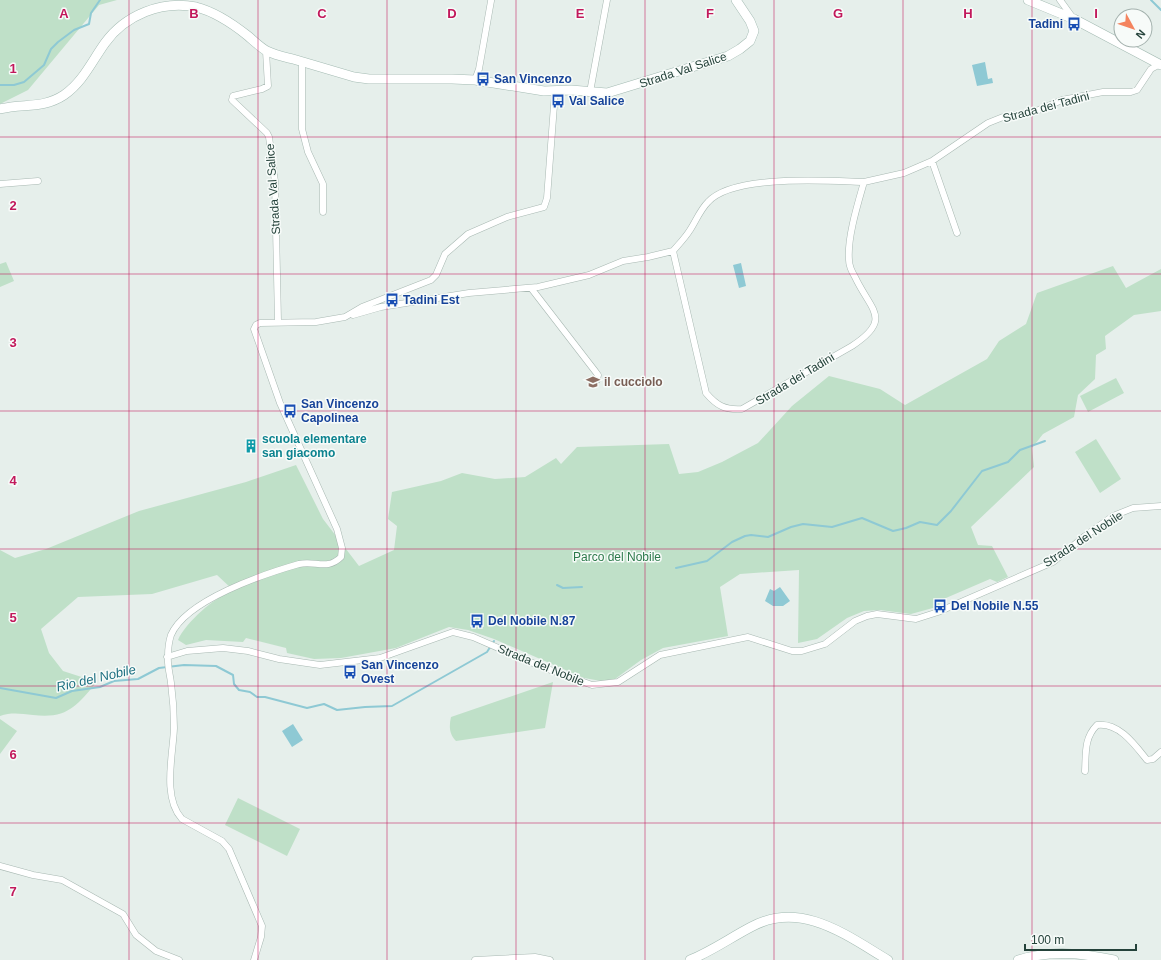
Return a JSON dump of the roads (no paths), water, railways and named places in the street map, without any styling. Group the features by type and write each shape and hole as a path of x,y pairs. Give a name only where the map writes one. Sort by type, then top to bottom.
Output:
{"street":[{"path":"590,92 607,0"},
{"name":"Strada Val Salice","path":"0,109 38,106 64,95 76,85 115,31 129,20 156,7 178,5 196,7 211,12 238,28 266,51 354,77 369,79 475,80 526,89 555,92 571,90 607,93 728,56 740,49 750,41 754,31 750,21 736,0"},
{"path":"1028,0 1074,19 1160,64"},
{"path":"1060,0 1074,19"},
{"path":"475,80 479,69 492,1"},
{"name":"Strada Val Salice","path":"266,51 268,86 262,89 233,96 232,100 267,133 269,137 274,182 278,322"},
{"path":"302,62 302,129 308,152 323,184 323,212"},
{"name":"Strada dei Tadini","path":"864,182 849,247 849,260 857,281 877,316 876,324 865,338 742,409 730,410 720,407 706,393 672,251 691,229 698,214 708,201 722,191 767,182 864,182 904,173 932,161 988,123 1003,117 1034,112 1062,100 1103,92 1131,92 1137,90 1151,69 1160,64"},
{"path":"346,317 362,307 431,280 436,274 446,254 468,234 508,217 544,207 547,198 555,92"},
{"path":"932,161 957,234"},
{"path":"0,184 38,181"},
{"path":"254,960 262,937 262,926 229,849 222,840 182,819 174,804 170,776 174,729 173,700 167,657 172,634 182,621 206,601 221,592 265,574 302,564 330,565 336,563 341,557 342,548 337,529 280,403 256,338 254,329 256,325 260,323 278,322 316,322 346,317 381,307 469,293 531,288 589,275 623,261 648,258 672,251"},
{"path":"531,288 598,375 597,380"},
{"name":"Strada del Nobile","path":"167,657 187,651 223,648 248,651 279,659 320,665 380,658 453,632 487,643 568,677 592,685 618,682 660,656 748,637 792,651 802,652 825,644 855,621 867,616 878,614 916,619 938,612 1053,562 1113,516 1134,508 1161,506"},
{"path":"1085,771 1086,742 1088,736 1097,725 1105,724 1129,738 1147,760 1153,759 1161,752"},
{"path":"0,866 62,880 123,914 136,935 156,951 179,960"},
{"path":"690,960 710,952 764,921 791,916 828,926 888,960"},
{"path":"1018,960 1033,955 1076,953 1114,960"},
{"path":"475,960 535,957 550,960"}],"water":[{"path":"985,62 988,79 992,78 993,83 977,86 972,65"},
{"path":"741,263 746,286 739,288 733,265"},
{"path":"780,587 790,601 783,606 773,606 765,601 770,589 774,591"},
{"path":"293,724 303,740 292,747 282,731"}],"waterway":[{"path":"0,85 14,85 24,82 44,65 51,49 58,42 74,30 89,24 91,13 100,0"},
{"path":"1151,0 1161,10"},
{"name":"Rio del Nobile","path":"676,568 707,561 732,542 745,536 751,535 768,537 791,527 803,524 832,527 862,518 893,531 906,528 920,522 937,525 951,511 982,471 1008,462 1020,450 1045,441"},
{"name":"Rio del Nobile","path":"557,585 563,588 582,587"},
{"name":"Rio del Nobile","path":"0,688 56,698 72,691 100,687 114,681 138,679 159,668 184,665 216,666 233,675 234,684 239,690 250,692 257,697 265,697 307,708 324,704 337,710 392,706 487,652 494,641"}],"place":[{"name":"Tadini","path":"1074,24"},
{"name":"San Vincenzo","path":"483,79"},
{"name":"Val Salice","path":"558,101"},
{"name":"Tadini Est","path":"392,300"},
{"name":"il cucciolo","path":"593,382"},
{"name":"San Vincenzo Capolinea","path":"290,411"},
{"name":"scuola elementare san giacomo","path":"251,446"},
{"name":"Del Nobile N.55","path":"940,606"},
{"name":"Del Nobile N.87","path":"477,621"},
{"name":"San Vincenzo Ovest","path":"350,672"}],"park label":[{"name":"Parco del Nobile","path":"617,557"}]}
